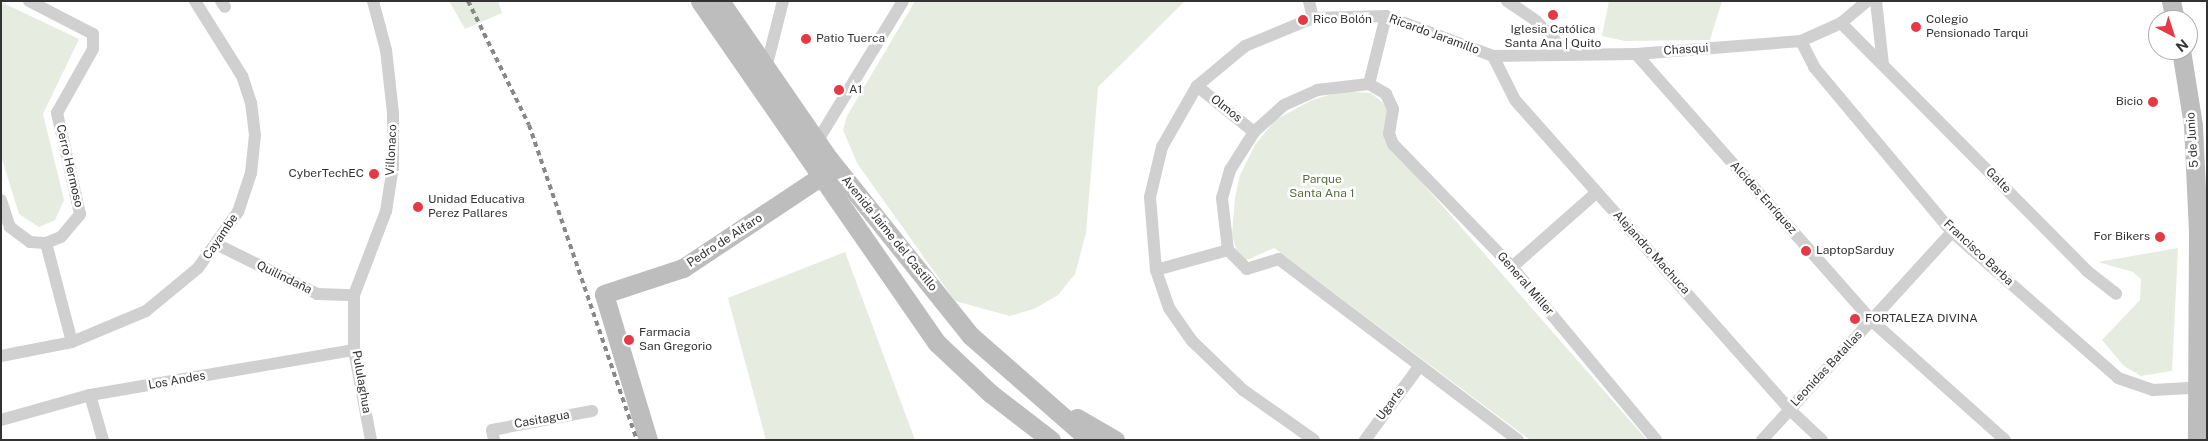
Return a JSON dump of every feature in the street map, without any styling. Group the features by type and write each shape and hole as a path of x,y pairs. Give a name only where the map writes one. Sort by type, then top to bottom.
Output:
{"main road":[{"name":"Avenida Jaime del Castillo","path":"700,1 819,142 828,172 937,343 990,393 1051,440"},
{"name":"Avenida Jaime del Castillo","path":"720,1 806,156 828,172 971,336 1046,399 1090,440"},
{"name":"5 de Junio","path":"2183,60 2193,124 2198,232 2202,387 2197,440"},
{"name":"Pedro de Alfaro","path":"648,440 604,294 683,268 828,172"},
{"path":"1046,399 1115,440"}],"street":[{"name":"Cerro Hermoso","path":"28,1 88,29 94,41 57,113 80,214 67,232 46,243"},
{"name":"Cayambe","path":"1,356 72,342 146,311 192,274 218,245 238,212 251,174 255,136 242,76 195,1"},
{"name":"Villonaco","path":"354,295 386,211 393,167 393,113 386,50 373,1"},
{"path":"761,75 783,1"},
{"path":"806,156 819,142 903,1"},
{"path":"1309,1 1313,18"},
{"path":"1507,1 1535,20 1566,52"},
{"name":"Chasqui","path":"1493,56 1566,52 1636,54 1801,41 1841,23 1867,1"},
{"path":"1876,1 1882,64"},
{"path":"1386,16 1369,84 1317,90 1284,105 1254,132 1230,170 1222,198 1228,250 1247,269 1274,258 1418,368 1518,440"},
{"name":"Ricardo Jaramillo","path":"1314,440 1243,390 1192,341 1168,308 1156,270 1150,197 1162,147 1197,86 1251,43 1313,18 1386,16 1493,56"},
{"name":"Galte","path":"1841,23 2087,271 2116,294"},
{"name":"Francisco Barba","path":"1801,41 1814,67 1952,232 2118,378 2153,390 2202,387"},
{"name":"Alcides Enríquez","path":"1636,54 1872,321 2005,440"},
{"name":"Alejandro Machuca","path":"1493,56 1515,100 1790,410 1822,440"},
{"name":"General Miller","path":"1369,84 1386,94 1393,109 1389,134 1393,144 1512,267 1656,440"},
{"name":"Olmos","path":"1197,86 1254,132"},
{"path":"1512,267 1597,192"},
{"path":"1,200 15,234 24,241 46,243 72,342"},
{"name":"Leonidas Batallas","path":"1762,440 1952,232"},
{"name":"Quilindaña","path":"218,245 317,294 354,295"},
{"path":"1156,270 1228,250"},
{"name":"Pululaghua","path":"354,295 354,350 372,440"},
{"name":"Los Andes","path":"1,420 90,395 354,350"},
{"name":"Ugarte","path":"1365,440 1418,368"},
{"path":"90,395 103,440"},
{"name":"Casitagua","path":"493,435 592,411"}],"green space":[{"path":"449,1 498,1 502,13 465,29"},
{"path":"915,1 1185,1 1098,87 1086,233 1075,274 1058,295 1034,309 1010,316 955,301 857,163 843,130 847,116"},
{"path":"1609,1 1722,1 1710,40 1625,41 1602,36"},
{"path":"1,2 79,39 43,114 64,200 55,220 39,227 19,214 1,156"},
{"name":"Parque Santa Ana 1","path":"1343,91 1371,93 1388,107 1384,139 1647,440 1530,440 1274,248 1240,263 1232,235 1235,198 1240,175 1255,145 1275,120 1312,100"},
{"path":"2178,248 2172,371 2141,376 2124,366 2102,340 2140,300 2141,279 2133,272 2098,262"},
{"path":"845,252 915,440 766,440 728,298"}],"railway":[{"path":"468,1 529,125 637,440"}],"place":[{"name":"Iglesia Católica Santa Ana | Quito","path":"1553,15"},
{"name":"Rico Bolón","path":"1303,20"},
{"name":"Colegio Pensionado Tarqui","path":"1916,27"},
{"name":"Patio Tuerca","path":"806,39"},
{"name":"A1","path":"839,90"},
{"name":"Bicio","path":"2153,102"},
{"name":"CyberTechEC","path":"374,174"},
{"name":"Unidad Educativa Perez Pallares","path":"418,207"},
{"name":"For Bikers","path":"2160,237"},
{"name":"LaptopSarduy","path":"1806,251"},
{"name":"FORTALEZA DIVINA","path":"1855,319"},
{"name":"Farmacia San Gregorio","path":"629,340"}]}
